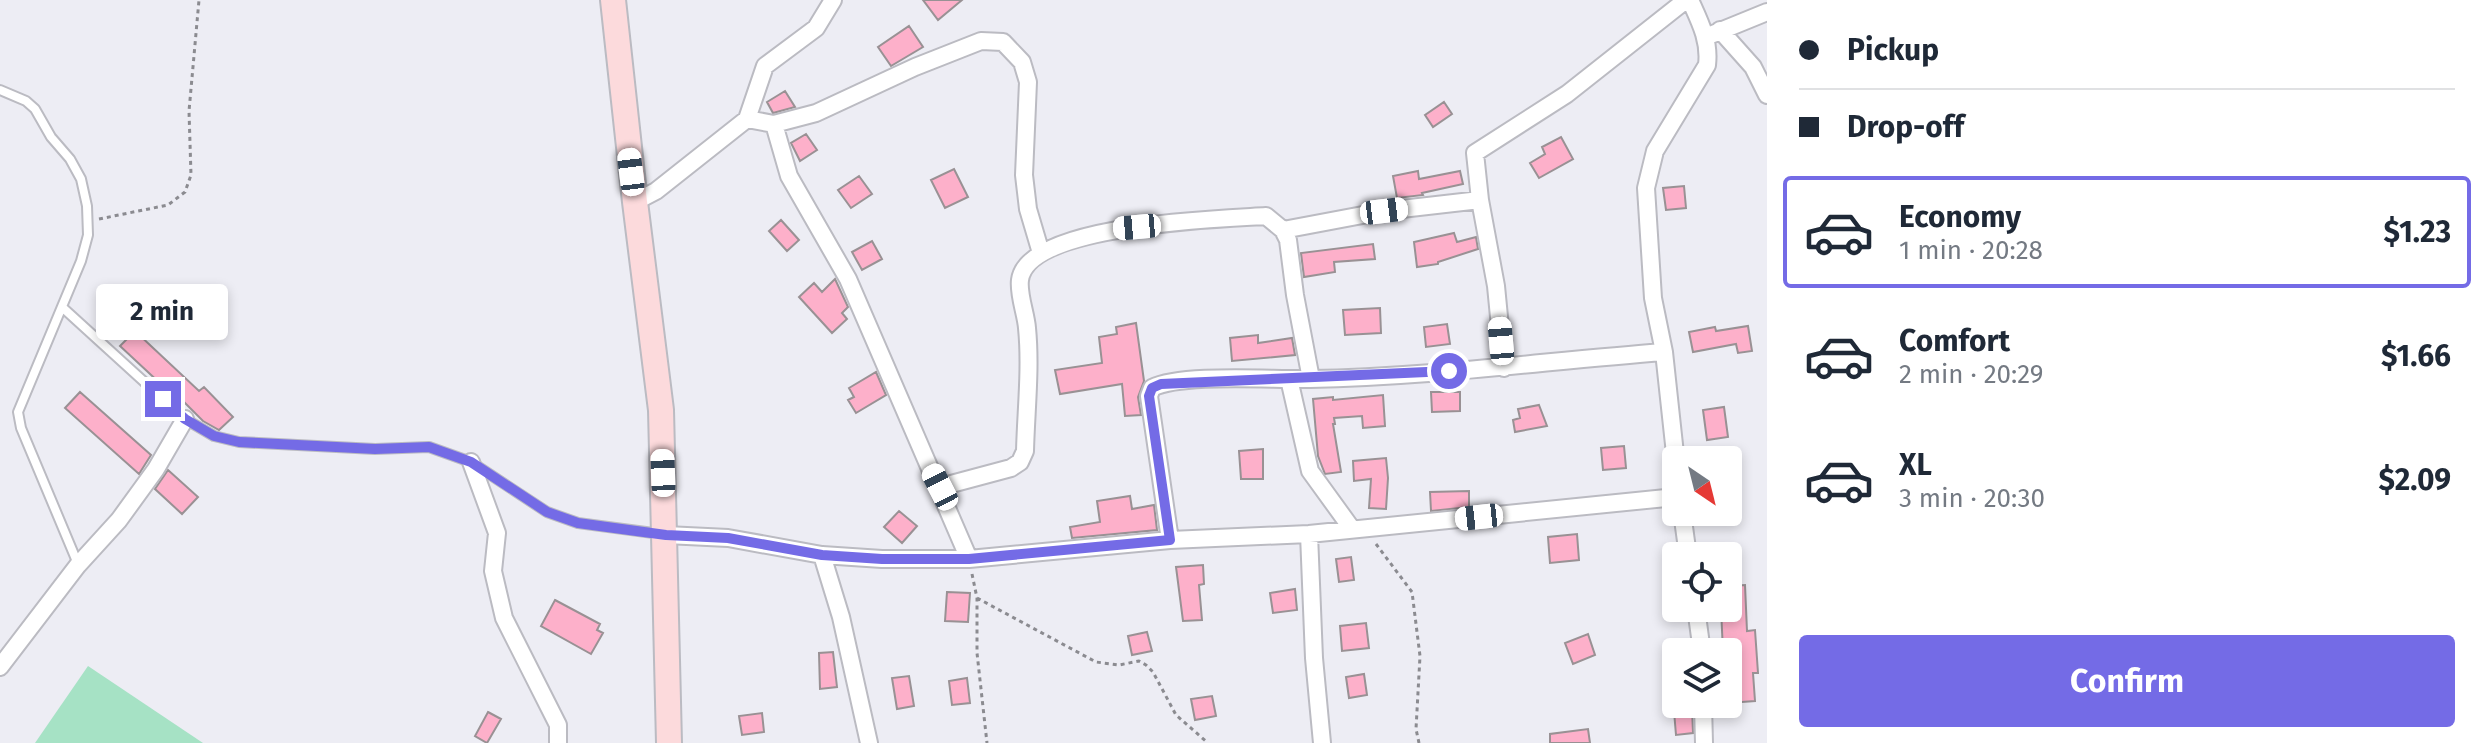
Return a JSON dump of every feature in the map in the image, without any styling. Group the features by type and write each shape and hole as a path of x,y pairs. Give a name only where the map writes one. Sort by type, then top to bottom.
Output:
{"main road":[{"path":"613,0 661,410 669,743"}],"street":[{"path":"635,202 656,191 747,119 765,66 816,28 833,0"},
{"path":"1504,368 1496,286 1475,153 1567,94 1688,0 1713,33 1753,67 1767,95"},
{"path":"1713,33 1767,12"},
{"path":"1674,446 1664,352 1653,298 1646,188 1655,151 1707,65 1713,33"},
{"path":"747,119 774,124 816,113 915,67 981,41 1003,42 1022,62 1028,82 1024,175 1028,209 1041,253"},
{"path":"774,124 789,176 848,279 969,559"},
{"path":"1283,230 1384,211 1480,200"},
{"path":"940,487 1011,468 1020,462 1025,451 1027,331 1020,280 1027,264 1061,243 1112,230 1266,216 1283,230 1288,240 1311,379"},
{"path":"1170,540 1149,396 1152,388 1161,384 1504,368 1579,358 1664,352"},
{"path":"1289,379 1310,471 1358,529"},
{"path":"0,667 78,565 119,520 156,469 185,419"},
{"path":"471,462 497,533 493,571 504,618 558,725 558,743"},
{"path":"666,535 728,538 822,555 969,559 1170,540 1309,534 1662,498"},
{"path":"1309,534 1314,658 1322,743"},
{"path":"822,555 841,617 869,743"},
{"path":"1703,718 1704,743"}],"lane":[{"path":"0,90 26,101 35,109 51,137 70,159 81,179 88,221 88,235 81,261 18,412 21,428 78,565"},
{"path":"62,307 185,419 214,436 239,442 375,449 429,447 471,462 547,512 578,523 666,535"}],"path":[{"path":"88,221 158,208 168,205 185,192 191,175 189,111 199,0"},
{"path":"1358,529 1412,592 1420,656 1416,729 1419,743"},
{"path":"969,559 977,598 977,653 987,743"},
{"path":"977,598 1096,662 1119,665 1139,661 1146,665 1153,672 1176,715 1208,743"}],"green space":[{"path":"88,666 203,743 35,743"}],"building":[{"path":"923,0 962,0 938,20"},
{"path":"909,26 923,47 891,66 878,47"},
{"path":"785,91 795,107 773,113 767,102"},
{"path":"1444,102 1452,114 1433,127 1425,115"},
{"path":"806,134 817,150 800,161 791,143"},
{"path":"1561,137 1573,159 1539,178 1530,163 1545,154 1542,147"},
{"path":"954,169 968,197 945,208 931,180"},
{"path":"1418,171 1419,179 1460,171 1463,184 1423,195 1397,198 1393,176"},
{"path":"859,176 872,194 851,208 838,190"},
{"path":"1684,186 1686,208 1666,210 1663,188"},
{"path":"781,220 799,240 787,251 769,231"},
{"path":"1454,233 1457,242 1476,237 1478,249 1438,264 1417,267 1414,242"},
{"path":"872,241 882,259 862,270 852,252"},
{"path":"1373,244 1375,259 1334,262 1335,272 1304,277 1301,253"},
{"path":"835,279 848,307 842,313 847,319 832,333 799,297 814,283 822,292"},
{"path":"1380,308 1381,333 1345,335 1343,310"},
{"path":"1136,323 1144,381 1138,397 1141,415 1125,416 1122,384 1060,394 1055,370 1102,363 1099,337 1117,334 1116,327"},
{"path":"1447,324 1450,344 1426,347 1424,327"},
{"path":"1748,326 1752,351 1738,353 1736,344 1693,352 1689,332"},
{"path":"135,331 199,391 204,387 233,417 219,430 203,421 180,398 178,400 120,346"},
{"path":"1258,335 1258,343 1292,338 1295,355 1232,361 1230,338"},
{"path":"876,372 886,395 856,413 848,400 854,397 849,388"},
{"path":"80,392 151,455 139,474 65,408"},
{"path":"1431,392 1460,392 1460,411 1432,412"},
{"path":"1383,395 1385,426 1363,428 1362,416 1334,418 1341,472 1325,474 1318,456 1313,399"},
{"path":"1539,405 1547,426 1515,432 1513,420 1520,418 1518,409"},
{"path":"1724,407 1728,437 1707,440 1703,410"},
{"path":"1624,446 1626,468 1603,470 1601,448"},
{"path":"1263,449 1263,479 1241,479 1239,451"},
{"path":"1386,458 1386,509 1369,508 1371,479 1354,481 1353,461"},
{"path":"168,470 198,497 182,514 155,489"},
{"path":"1469,491 1469,507 1431,511 1430,492"},
{"path":"1130,496 1132,509 1154,505 1157,530 1072,538 1070,527 1100,522 1097,501"},
{"path":"899,511 917,526 902,543 884,527"},
{"path":"1577,534 1579,560 1550,563 1548,537"},
{"path":"1351,557 1354,580 1339,582 1336,559"},
{"path":"1203,565 1204,584 1199,585 1202,620 1183,621 1176,567"},
{"path":"1742,585 1745,585 1747,631 1755,630 1758,673 1753,673 1755,701 1742,702 1742,638 1722,638 1722,622 1742,622"},
{"path":"1295,589 1297,610 1273,613 1270,593"},
{"path":"947,592 970,593 968,622 945,621"},
{"path":"555,600 600,624 597,630 603,633 591,654 541,626"},
{"path":"1366,623 1369,648 1342,651 1340,626"},
{"path":"1147,632 1152,651 1132,655 1128,636"},
{"path":"1588,634 1595,655 1573,664 1565,643"},
{"path":"833,652 837,687 820,689 819,653"},
{"path":"1364,674 1367,695 1349,698 1346,677"},
{"path":"909,676 914,706 897,709 892,678"},
{"path":"967,678 970,703 952,705 949,681"},
{"path":"1212,696 1216,716 1195,720 1191,699"},
{"path":"488,712 501,719 487,743 475,736"},
{"path":"762,713 764,732 742,735 739,716"},
{"path":"1675,718 1692,718 1693,733 1676,735"},
{"path":"1588,729 1590,743 1550,743 1550,734"}],"route":[{"path":"163,399 185,419 214,436 239,442 375,449 429,447 457,455 547,512 578,523 666,535 728,538 822,555 969,559 1170,540 1149,396 1152,388 1161,384 1449,371"}]}
